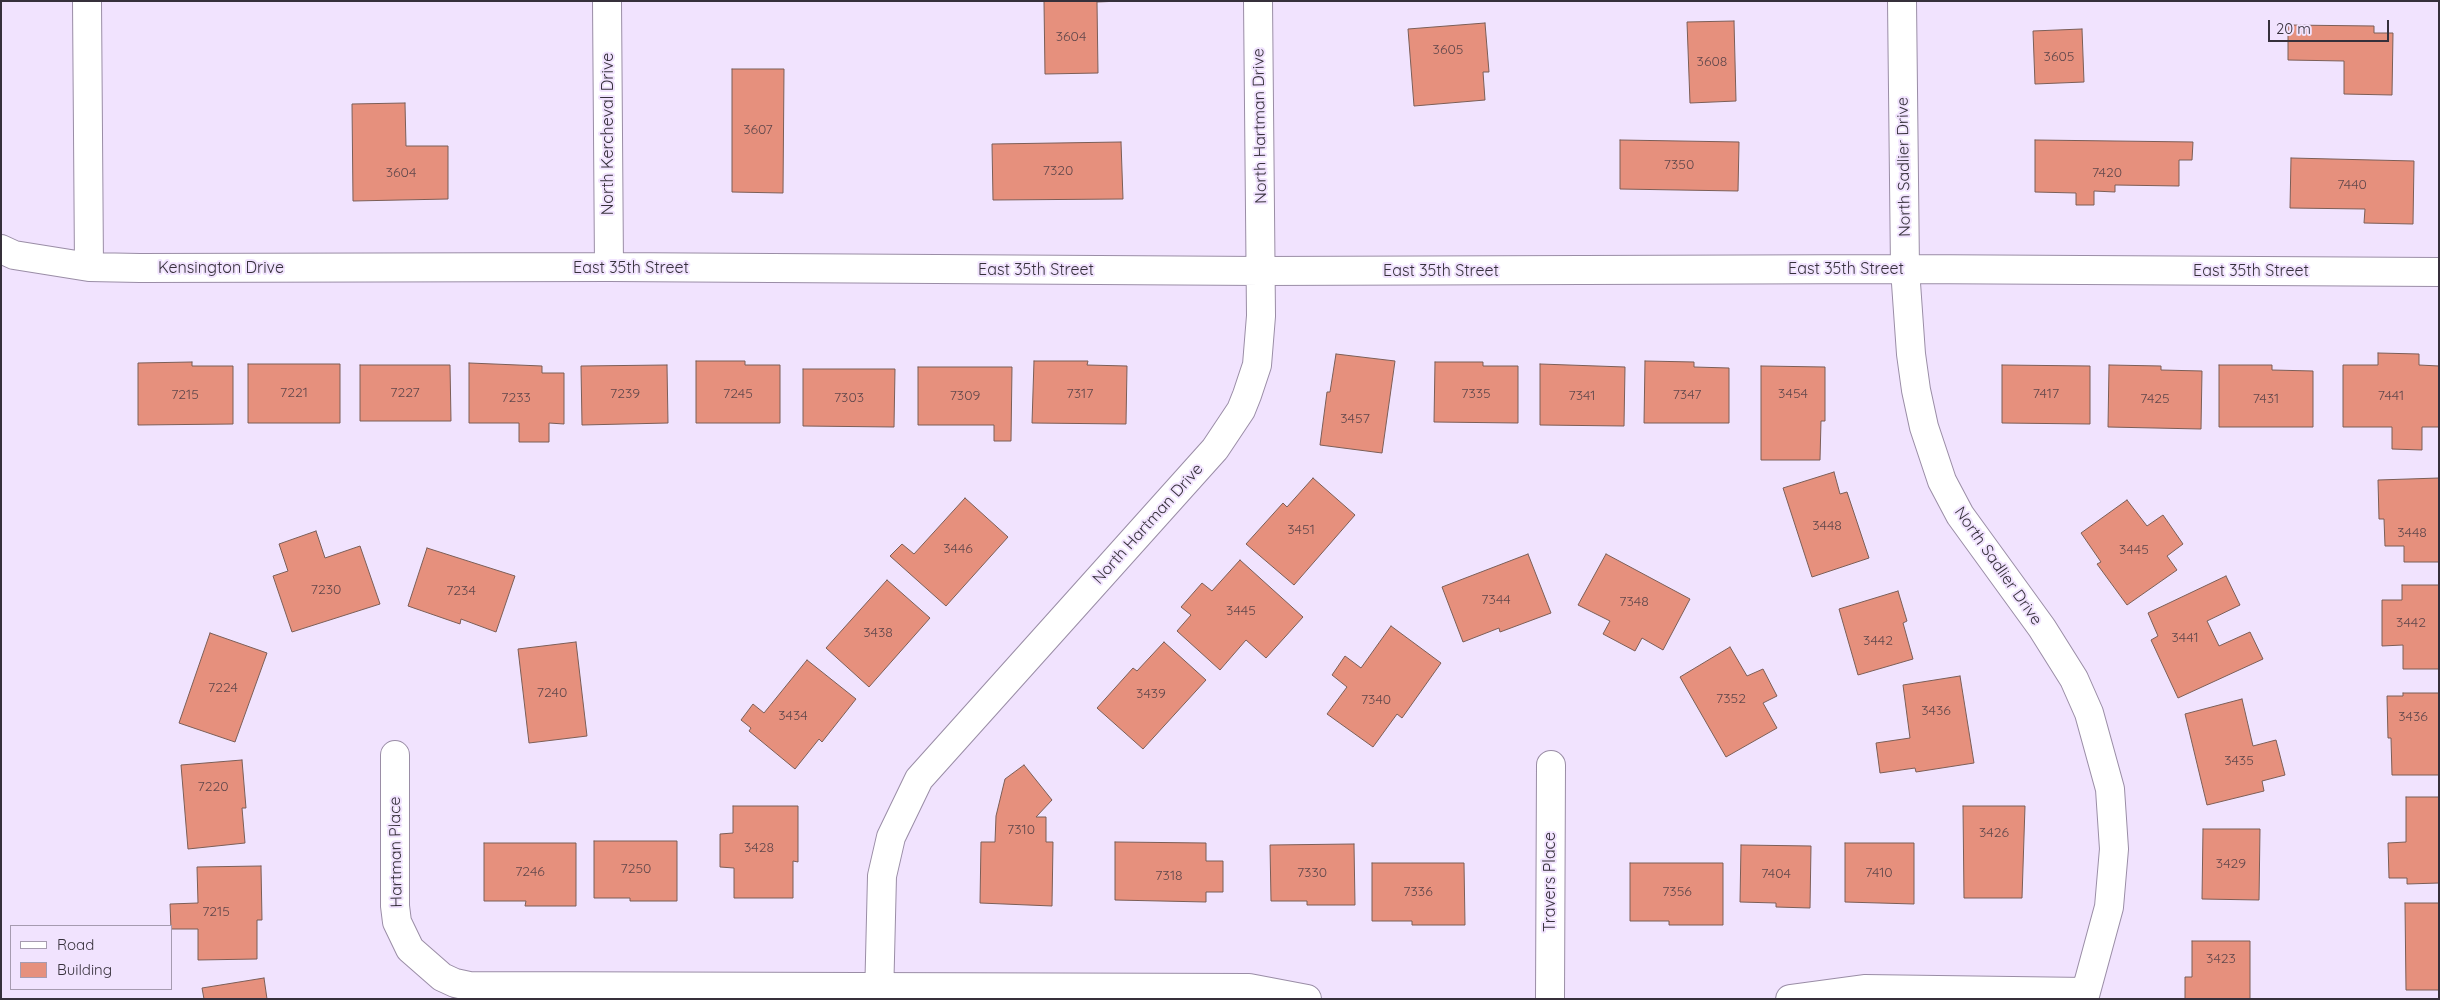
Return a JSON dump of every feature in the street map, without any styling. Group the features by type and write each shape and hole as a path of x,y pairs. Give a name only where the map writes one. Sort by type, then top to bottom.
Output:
{"street":[{"path":"87,1 89,267"},
{"name":"North Kercheval Drive","path":"607,1 609,267"},
{"name":"North Hartman Drive","path":"879,993 882,876 891,837 913,791 936,758 1225,437 1241,410 1257,365 1261,332 1258,1"},
{"name":"North Sadlier Drive","path":"1902,1 1905,269 1916,390 1924,427 1942,481 1969,530 2042,628 2064,661 2089,713 2106,771 2114,828 2114,868 2109,907 2085,995"},
{"name":"Kensington Drive","path":"1,249 14,254 89,267 443,269"},
{"name":"East 35th Street","path":"443,269 609,267 1261,271 1905,269 2439,272"},
{"name":"Hartman Place","path":"395,755 395,906 403,937 410,950 442,977 469,986 879,993 1250,988 1307,999"},
{"name":"Travers Place","path":"1550,999 1551,765"},
{"path":"1790,999 1864,989 2085,995"}],"building":[{"path":"1044,1 1121,1 1097,2 1098,73 1045,74"},
{"path":"1734,21 1736,101 1690,103 1687,22"},
{"path":"1485,23 1489,72 1483,72 1485,100 1414,106 1408,29"},
{"path":"2288,25 2374,26 2374,33 2393,33 2392,95 2344,94 2344,61 2288,60"},
{"path":"2082,29 2084,82 2035,84 2033,31"},
{"path":"732,69 784,69 783,193 732,192"},
{"path":"405,103 406,146 448,146 448,199 353,201 352,104"},
{"path":"1620,140 1739,142 1738,191 1620,189"},
{"path":"2035,140 2193,142 2192,160 2179,160 2179,186 2115,185 2115,192 2094,191 2094,205 2076,205 2076,193 2035,192"},
{"path":"1121,142 1123,199 993,200 992,144"},
{"path":"2291,158 2414,161 2413,224 2364,223 2365,209 2290,208"},
{"path":"2378,353 2419,354 2419,365 2439,366 2439,427 2422,427 2422,450 2392,449 2392,427 2343,427 2343,365 2378,365"},
{"path":"1336,354 1395,361 1382,453 1320,445 1327,392 1330,392"},
{"path":"696,361 745,361 745,365 780,365 780,423 696,423"},
{"path":"1034,361 1088,361 1087,365 1127,366 1126,424 1032,423"},
{"path":"1645,361 1694,362 1694,367 1729,368 1729,423 1644,423"},
{"path":"192,362 192,366 233,366 233,424 138,425 138,363"},
{"path":"1435,362 1483,362 1483,366 1518,366 1518,423 1434,422"},
{"path":"469,363 542,366 542,373 564,373 564,424 549,423 549,442 519,442 519,423 469,423"},
{"path":"248,364 340,364 340,423 248,423"},
{"path":"1540,364 1625,367 1624,426 1540,425"},
{"path":"360,365 450,365 451,421 360,421"},
{"path":"667,365 668,423 582,425 581,366"},
{"path":"2002,365 2090,366 2090,424 2002,423"},
{"path":"2109,365 2161,366 2161,370 2202,371 2201,429 2108,427"},
{"path":"2219,365 2272,365 2272,370 2313,371 2313,427 2219,427"},
{"path":"1761,366 1825,367 1825,421 1821,421 1820,460 1761,460"},
{"path":"918,367 1012,367 1011,441 994,441 994,425 918,425"},
{"path":"803,369 895,369 894,427 803,426"},
{"path":"1834,472 1840,494 1847,492 1869,558 1812,577 1783,488"},
{"path":"1313,478 1355,515 1294,585 1246,544 1283,503 1287,507"},
{"path":"2439,478 2439,562 2404,562 2404,546 2385,546 2384,519 2379,519 2378,480"},
{"path":"965,498 1008,537 946,606 890,556 902,544 914,554"},
{"path":"2127,500 2147,526 2163,515 2183,544 2167,556 2177,570 2127,605 2097,564 2101,562 2081,533"},
{"path":"316,531 325,558 360,546 380,604 292,632 273,576 288,571 279,544"},
{"path":"427,548 515,576 496,632 461,619 460,624 408,606"},
{"path":"1528,554 1551,613 1500,632 1499,628 1463,642 1442,587"},
{"path":"1606,554 1690,599 1663,650 1642,638 1635,651 1603,634 1610,621 1578,605"},
{"path":"1240,560 1303,617 1266,658 1246,640 1220,670 1177,631 1191,615 1181,607 1202,583 1212,591"},
{"path":"2226,576 2240,605 2207,621 2219,646 2250,632 2263,659 2178,698 2151,640 2158,636 2148,613"},
{"path":"887,580 930,618 869,687 826,648"},
{"path":"2402,585 2439,585 2439,669 2403,669 2403,645 2382,646 2382,600 2402,600"},
{"path":"1898,591 1907,621 1903,623 1913,659 1858,675 1839,609"},
{"path":"1391,626 1441,663 1402,718 1397,714 1373,747 1327,714 1347,687 1332,675 1345,656 1361,668"},
{"path":"210,633 267,653 235,742 179,723"},
{"path":"576,642 587,736 529,743 518,649"},
{"path":"1164,642 1206,680 1143,749 1097,708 1133,668 1137,671"},
{"path":"1730,647 1747,676 1763,669 1777,696 1763,703 1777,728 1726,757 1680,677"},
{"path":"807,660 856,699 822,742 819,739 795,769 749,731 751,728 741,720 753,704 764,713"},
{"path":"1960,676 1974,763 1916,772 1915,768 1880,773 1876,743 1910,738 1903,685"},
{"path":"2403,693 2439,693 2439,775 2392,775 2391,738 2388,738 2387,696 2403,696"},
{"path":"2242,699 2253,746 2276,740 2285,775 2262,781 2264,791 2207,805 2185,714"},
{"path":"242,760 246,808 242,808 245,843 188,849 181,765"},
{"path":"1024,765 1052,800 1036,817 1046,817 1046,842 1053,842 1052,906 980,903 981,842 995,842 996,816 1005,779"},
{"path":"2406,797 2439,797 2439,883 2407,884 2407,878 2389,878 2388,843 2406,842"},
{"path":"733,806 798,806 798,862 793,861 793,898 734,898 734,868 720,867 720,834 733,833"},
{"path":"1963,806 2025,806 2022,898 1964,898"},
{"path":"2203,829 2260,829 2259,900 2202,899"},
{"path":"594,841 677,841 677,901 630,901 630,898 594,898"},
{"path":"1115,842 1206,843 1206,861 1223,861 1223,892 1206,892 1206,902 1115,900"},
{"path":"484,843 576,843 576,906 525,906 526,901 484,901"},
{"path":"1845,843 1914,843 1914,904 1845,902"},
{"path":"1354,844 1355,905 1307,905 1307,901 1271,901 1270,845"},
{"path":"1741,845 1811,846 1810,908 1776,907 1776,903 1740,902"},
{"path":"1372,863 1464,863 1465,925 1412,925 1412,921 1372,921"},
{"path":"1630,863 1723,863 1723,925 1669,925 1669,921 1630,921"},
{"path":"261,866 262,920 257,920 257,959 198,960 198,929 172,929 170,904 198,903 197,867"},
{"path":"2405,903 2439,903 2439,990 2406,990"},
{"path":"2192,941 2250,941 2250,999 2185,999 2185,977 2192,977"},
{"path":"264,978 267,999 204,999 202,988"}]}
